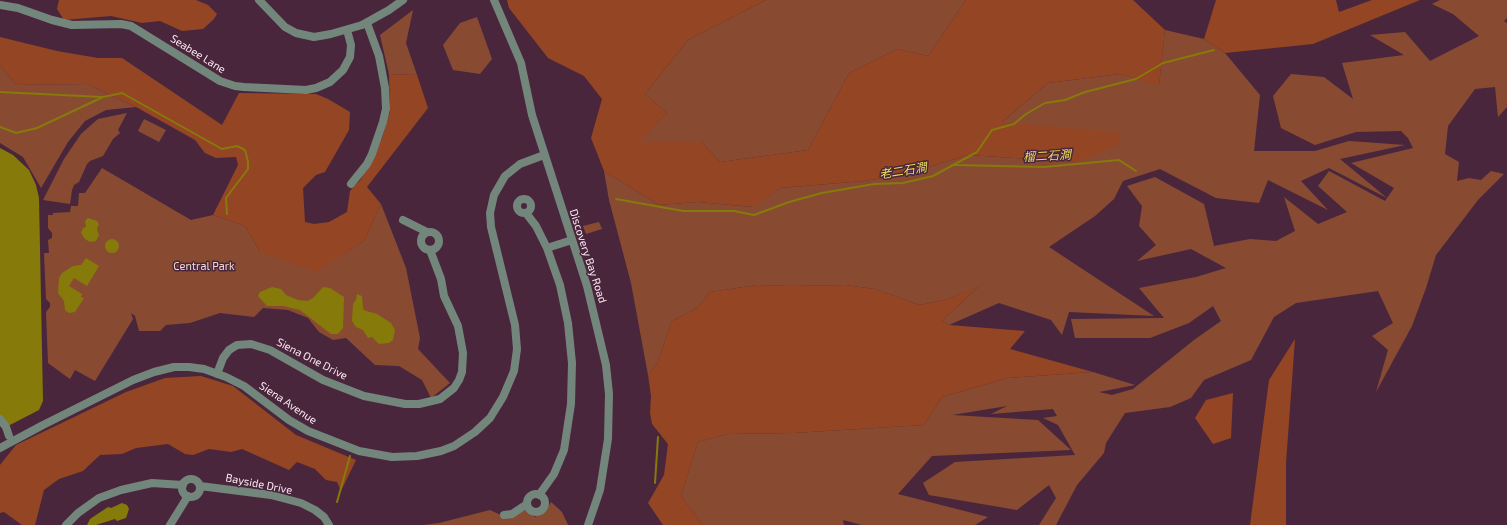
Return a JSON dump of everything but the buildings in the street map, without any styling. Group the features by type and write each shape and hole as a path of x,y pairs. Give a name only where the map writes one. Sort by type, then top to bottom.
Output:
{"street":[{"path":"259,0 280,23 296,33 319,36 347,30 367,23 403,0"},
{"name":"Discovery Bay Road","path":"494,0 521,63 528,100 544,155 572,240 599,332 606,365 609,394 608,438 603,478 598,501 588,525"},
{"name":"Seabee Lane","path":"0,5 18,8 52,20 72,25 116,24 131,26 220,81 239,87 306,90 325,85 338,76 348,62 351,49 347,30"},
{"path":"351,184 367,164 372,154 386,109 385,88 379,56 367,23"},
{"name":"Siena Avenue","path":"0,448 98,397 154,372 174,367 204,369 244,386 289,420 308,431 322,438 359,451 392,457 417,456 441,451 454,446 475,432 490,418 504,397 514,371 516,349 515,325 491,227 490,213 494,195 505,176 520,164 544,155"},
{"path":"504,515 512,514 527,504 530,497 539,495 554,474 564,450 569,425 572,384 568,323 560,285 547,248 536,226 526,213"},
{"path":"403,220 427,232 432,232 438,238 437,246 430,250"},
{"name":"Siena One Drive","path":"217,374 223,358 228,350 237,345 251,344 270,350 323,380 364,396 392,402 412,404 432,402 440,399 454,388 459,380 462,372 463,354 458,326 444,296 441,280 430,250 425,248 421,241 422,236 427,232"},
{"path":"547,248 572,240"},
{"path":"0,419 6,427 9,436"},
{"name":"Bayside Drive","path":"66,525 78,513 99,498 121,490 152,483 183,485 187,481 192,480 200,486 260,493 301,503 315,510 324,517 329,525"},
{"path":"183,485 184,492 188,496"},
{"path":"188,496 197,495 200,486"},
{"path":"527,504 533,511 541,510 544,506 544,501 539,495"},
{"path":"170,525 188,496"}],"green space":[{"path":"766,0 966,0 928,56 897,49 849,73 808,150 720,162 701,141 639,141 667,113 645,94 688,40"},
{"path":"1440,0 1507,0 1507,18 1504,21 1507,23 1507,107 1498,117 1495,87 1475,89 1448,126 1445,154 1459,162 1457,181 1469,178 1481,180 1491,171 1504,174 1478,200 1436,255 1412,326 1376,392 1388,350 1372,336 1393,323 1378,291 1296,303 1274,317 1251,360 1204,380 1191,398 1170,407 1125,413 1106,443 1104,453 1077,485 1056,525 1039,525 1056,498 1049,485 1017,510 929,495 923,483 955,462 1075,455 1058,425 1043,418 1057,416 1053,409 991,414 1007,406 952,415 1038,420 1071,450 932,456 898,494 988,517 975,525 862,525 843,520 844,525 703,525 681,496 698,442 728,434 794,433 924,425 942,397 1008,378 1093,372 1135,385 1099,392 1112,395 1133,389 1194,340 1221,321 1213,306 1189,323 1150,338 1075,338 1071,319 1164,318 1139,288 1196,277 1226,268 1191,249 1137,261 1156,245 1139,226 1142,206 1127,186 1155,177 1204,204 1214,246 1250,239 1276,241 1295,231 1284,197 1318,224 1347,212 1318,186 1329,171 1385,201 1394,188 1351,163 1413,148 1408,138 1401,131 1356,132 1315,145 1281,128 1273,96 1291,74 1324,77 1353,99 1342,63 1404,55 1370,35 1405,32 1430,61 1479,36 1453,14 1432,4"},
{"path":"413,10 406,43 417,75 389,74 380,35"},
{"path":"477,17 492,59 480,74 453,70 443,45 460,23"},
{"path":"1165,30 1204,39 1225,53 1260,95 1254,151 1315,151 1349,141 1405,145 1340,159 1387,198 1329,168 1301,181 1328,210 1268,180 1259,203 1216,198 1160,169 1123,181 1114,199 1095,216 1049,247 1154,316 1069,312 1062,335 1051,320 999,303 949,325 942,321 978,287 948,299 920,305 875,289 845,285 757,285 710,292 697,308 672,321 657,364 648,375 631,283 609,200 604,171 659,205 698,202 752,207 780,188 864,181 906,174 968,155 1076,162 1001,123 1048,83 1120,74 1159,85"},
{"path":"0,66 16,85 87,84 136,107 106,110 85,121 68,142 41,188 23,157 0,143"},
{"path":"127,113 118,130 120,133 113,139 103,156 90,161 87,164 79,182 74,185 70,204 43,200 64,159 81,134 98,119"},
{"path":"144,119 166,130 159,142 138,131"},
{"name":"Central Park","path":"102,168 191,220 213,215 245,226 260,252 345,253 364,241 381,204 406,268 420,338 418,349 450,383 431,398 422,380 399,366 375,365 346,338 333,340 319,332 308,318 288,310 263,308 254,317 220,313 190,323 166,325 160,331 139,331 135,316 131,313 133,319 95,381 75,370 70,379 48,363 46,312 50,307 50,303 46,299 44,253 49,253 48,240 52,238 52,233 48,228 48,215 53,215 53,213 70,212 71,206 78,206 79,193 85,193"},
{"path":"599,222 602,229 586,234 583,226"},
{"path":"551,502 562,512 568,525 424,525 439,523 490,510 507,518 526,510 535,517 546,510"}],"shaded area":[{"path":"59,0 196,0 208,5 217,14 214,19 203,29 182,31 160,21 142,23 111,16 64,20 57,9"},
{"path":"507,0 766,0 688,40 645,94 667,113 640,141 701,141 720,162 808,150 849,73 897,49 928,56 966,0 1133,0 1165,30 1159,86 1120,74 1048,83 1002,122 1118,132 1120,144 1076,162 968,155 906,174 864,181 780,188 753,207 698,202 659,205 604,171 591,138 602,99 584,76 548,58 509,8"},
{"path":"1216,0 1336,0 1339,12 1372,0 1420,0 1313,44 1225,53 1204,39"},
{"path":"0,37 57,51 98,58 122,58 222,125 239,93 316,94 350,112 349,130 325,172 316,175 303,188 305,222 314,224 329,222 347,212 350,191 361,179 382,138 390,112 389,74 417,75 428,108 367,187 381,204 364,241 316,272 260,252 245,226 213,215 238,165 236,157 216,158 205,153 195,140 136,107 87,84 16,85 0,66"},
{"path":"0,148 13,155 29,170 36,185 39,198 43,401 39,410 8,426 0,415"},
{"path":"88,218 97,221 99,224 97,229 99,235 96,241 90,242 85,239 81,233 83,228 86,227 85,221"},
{"path":"112,239 117,241 119,246 117,251 112,253 107,251 105,246 107,241"},
{"path":"86,258 99,266 87,286 74,278 69,286 82,294 81,297 84,298 75,312 69,313 65,310 64,301 58,293 59,278 62,273 73,266 81,265"},
{"path":"757,285 845,285 875,289 920,305 948,299 979,286 942,321 949,325 1025,331 1010,349 1093,372 1008,378 942,397 924,425 794,433 728,434 698,442 681,496 703,525 663,525 648,503 664,475 668,444 652,424 650,413 651,396 648,375 657,364 672,321 697,308 710,292"},
{"path":"272,287 281,289 286,295 298,300 308,301 323,287 330,288 344,297 343,328 338,334 331,334 300,310 283,306 267,306 258,296 260,292"},
{"path":"357,294 362,296 363,309 377,314 391,323 395,330 393,340 389,343 379,344 372,337 368,338 363,330 356,327 352,321 353,304 356,300"},
{"path":"1295,339 1286,463 1286,525 1250,525 1269,380"},
{"path":"201,376 233,386 296,435 356,460 341,491 337,482 326,480 315,469 297,462 289,470 242,449 231,452 209,449 193,455 185,454 168,444 136,448 122,454 100,455 83,471 59,479 44,490 35,525 22,525 4,512 0,513 0,465 16,445 126,392 165,378"},
{"path":"1233,393 1231,438 1213,444 1195,418 1206,400"},
{"path":"122,503 127,505 129,509 126,518 117,521 115,519 96,525 87,525 90,519 108,507 111,508"}],"waterway":[{"name":"老二石澗","path":"616,199 683,211 734,211 754,215 789,202 822,193 874,184 903,183 933,176 977,152 992,130 1014,124 1026,114 1045,103 1065,100 1085,92 1136,79 1163,63 1214,50"},
{"path":"0,92 102,97"},
{"path":"0,127 16,133 37,128 103,97 122,93 222,149 237,146 245,150 248,169 226,198 227,214"},
{"name":"榴二石澗","path":"955,165 1044,167 1119,160 1136,171"},
{"path":"655,483 658,437"},
{"path":"337,502 350,456"}]}
